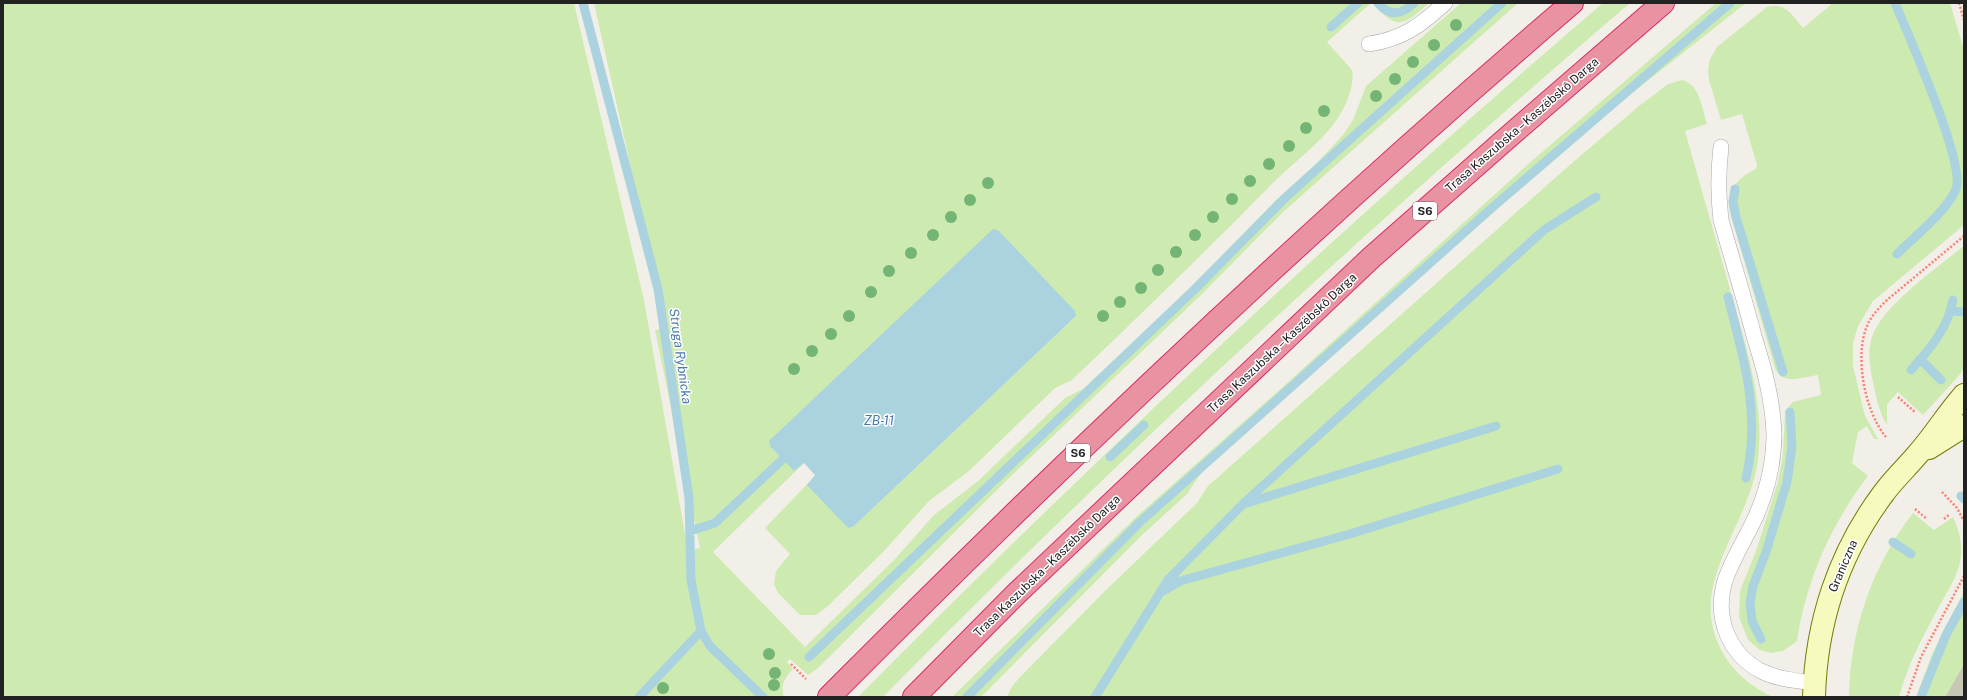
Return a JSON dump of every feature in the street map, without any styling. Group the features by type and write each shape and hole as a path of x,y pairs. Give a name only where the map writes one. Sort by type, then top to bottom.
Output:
{"highway":[{"name":"S6","path":"829,697 975,550 1332,213 1474,87 1572,3"},
{"name":"Trasa Kaszubska – Kaszëbskô Darga","path":"914,697 1017,593 1372,258 1506,138 1663,3"}],"main road":[{"name":"Graniczna","path":"1814,690 1818,649 1824,616 1833,587 1848,551 1881,497 1918,455 1964,395"},
{"name":"Graniczna","path":"1918,455 1964,426"}],"lane":[{"path":"1369,44 1385,42 1399,37 1420,25 1445,3"},
{"path":"1721,147 1718,172 1718,195 1721,220 1769,388 1774,435 1770,469 1762,499 1724,585 1721,607 1722,621 1726,636 1748,663 1762,672 1814,690"}],"path":[{"path":"1959,3 1964,20"},
{"path":"1886,437 1878,427 1870,410 1862,370 1861,344 1867,326 1879,308 1887,300 1964,236"},
{"path":"1898,397 1921,418"},
{"path":"1942,492 1957,508 1964,521"},
{"path":"1915,509 1927,519"},
{"path":"1944,519 1950,514"},
{"path":"1907,697 1921,657 1964,576"},
{"path":"791,664 806,679"}],"shaded area":[{"path":"1964,664 1964,697 1945,697"}],"green space":[{"path":"3,3 574,3 644,300 688,551 700,548 655,330 664,329 658,289 594,3 1371,3 1327,42 1352,70 1353,76 1351,89 1344,108 1322,138 1276,180 1072,380 1055,388 969,471 929,501 884,551 827,607 816,615 800,615 778,593 774,584 776,571 790,554 765,528 816,475 808,485 848,528 853,527 1076,316 769,444 794,470 804,463 713,552 805,647 895,559 934,515 978,481 1065,398 1083,389 1189,290 1275,201 1313,167 1343,135 1353,120 1366,86 1461,3 1518,3 1282,213 1199,297 1010,477 818,668 808,675 790,659 787,662 793,669 783,685 784,697 3,697"},
{"path":"1373,3 1429,3 1407,20 1395,22 1381,12"},
{"path":"1603,3 1630,3 1438,171 1249,342 1064,518 883,697 858,697 1039,518 1223,342 1411,171"},
{"path":"1716,3 1746,3 1612,109 1455,246 1201,473 1187,494 1141,536 981,697 952,697 1136,517 1276,393 1527,165"},
{"path":"1833,3 1950,3 1964,50 1964,225 1873,301 1858,326 1853,343 1853,366 1865,416 1878,439 1874,439 1867,426 1858,432 1852,463 1868,476 1843,514 1822,554 1807,597 1797,641 1783,651 1771,653 1760,650 1748,640 1739,617 1740,591 1756,551 1778,482 1783,455 1785,411 1793,402 1821,395 1818,375 1788,379 1778,374 1775,368 1729,208 1730,195 1736,184 1744,176 1756,169 1757,165 1742,114 1721,120 1709,80 1708,69 1710,59 1717,47 1767,7 1779,6 1784,8 1792,14 1803,28"},
{"path":"1682,80 1693,86 1697,92 1707,124 1685,131 1748,354 1753,375 1759,417 1758,459 1754,479 1715,577 1711,597 1713,630 1718,643 1731,665 1750,683 1773,697 1007,697 1011,688 1019,678 1109,587 1197,503 1208,486 1572,163 1639,106 1668,84"},
{"path":"1964,246 1964,368 1957,378 1923,415 1898,392 1887,404 1887,425 1878,404 1871,371 1869,354 1872,337 1878,325 1899,300 1926,276"},
{"path":"1913,513 1934,530 1953,517 1961,546 1958,571 1930,622 1915,654 1899,697 1849,697 1850,672 1854,647 1866,600 1886,555"},
{"path":"1964,592 1964,664 1945,697 1916,697 1932,654"}],"water":[{"name":"ZB-11","path":"993,229 998,230 1075,311 1076,316 853,527 848,528 807,485 815,475 804,463 794,471 770,446 769,441"}],"waterway":[{"name":"Struga Rybnicka","path":"583,3 658,289 689,498 691,580 701,631 710,646 763,697"},
{"path":"1331,27 1358,3"},
{"path":"1378,3 1387,11 1396,13 1405,10 1414,3"},
{"path":"809,657 1196,288 1286,197 1502,3"},
{"path":"967,697 1140,522 1494,206 1730,3"},
{"path":"1895,3 1923,69 1945,127 1953,154 1957,175 1956,189 1946,206 1897,254"},
{"path":"1735,189 1733,202 1736,217 1783,372"},
{"path":"1095,697 1168,580 1244,503 1544,230 1596,197"},
{"path":"1728,297 1740,343 1749,387 1752,432 1746,478"},
{"path":"1911,370 1943,329 1951,310 1953,300"},
{"path":"1951,311 1964,312"},
{"path":"1920,359 1941,380"},
{"path":"1761,639 1752,621 1750,602 1753,586 1766,552 1787,482 1792,447 1790,412"},
{"path":"1110,457 1144,425"},
{"path":"1247,503 1496,426"},
{"path":"690,531 715,523 783,459"},
{"path":"1163,591 1180,581 1350,534 1558,469"},
{"path":"1961,496 1964,499"},
{"path":"1893,542 1911,554"},
{"path":"1921,697 1946,635 1964,602"},
{"path":"639,697 701,631"}]}
